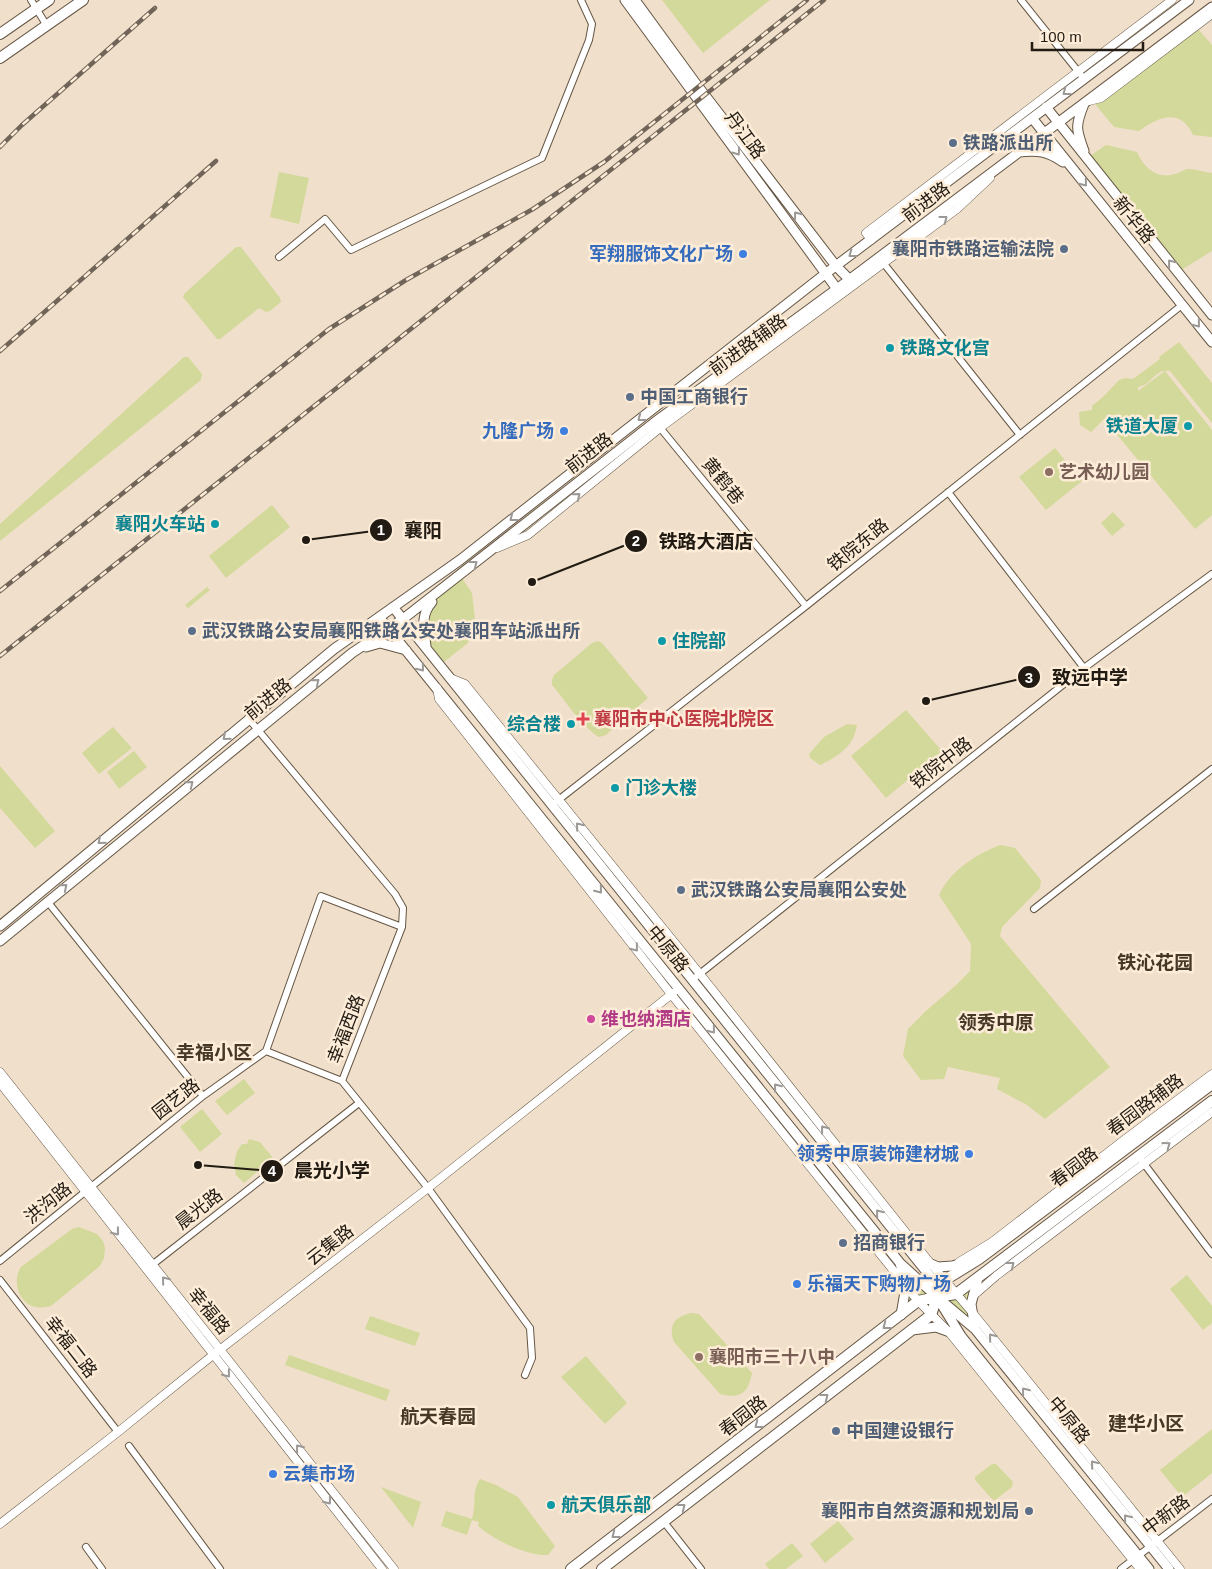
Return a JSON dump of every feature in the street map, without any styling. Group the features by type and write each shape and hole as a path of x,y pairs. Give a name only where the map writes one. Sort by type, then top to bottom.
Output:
{"main road":[{"path":"0,34 34,4 49,0"},
{"path":"0,58 83,0"},
{"name":"丹江路","path":"625,0 837,289"},
{"name":"丹江路","path":"634,0 836,266 850,280"},
{"name":"前进路","path":"0,926 248,718 334,649 460,560 825,274 1189,0"},
{"name":"前进路","path":"0,941 352,652 403,619 837,289 881,261 1017,153 1212,7"},
{"path":"1084,103 1078,120 1077,132 1086,158"},
{"name":"新华路","path":"1046,107 1212,315"},
{"name":"新华路","path":"1032,118 1212,342"},
{"path":"1017,153 1037,150 1054,155 1071,167"},
{"path":"427,649 423,625 426,608 449,584"},
{"name":"中原路","path":"393,607 555,803 692,980 930,1276 937,1297 961,1336 1135,1558 1149,1569"},
{"name":"中原路","path":"379,617 675,992 900,1263 975,1329 1153,1544 1169,1569"},
{"path":"352,652 380,643 406,650"},
{"name":"春园路","path":"945,1280 979,1259 1212,1084"},
{"name":"春园路","path":"571,1569 918,1301 956,1294 1141,1160 1212,1101"},
{"path":"915,1257 938,1267 952,1266 979,1259"},
{"path":"900,1263 906,1286 901,1315"},
{"path":"975,1329 971,1304 978,1278"},
{"path":"930,1316 945,1280"},
{"name":"春园路","path":"602,1569 930,1316"},
{"path":"912,1330 936,1328 961,1336"}],"street":[{"path":"279,257 325,219 351,250 542,158 589,40 592,24 581,0"},
{"path":"1021,0 1084,78"},
{"path":"871,240 866,233 1172,0"},
{"path":"34,4 47,26"},
{"path":"1084,103 1101,98 1212,14"},
{"path":"881,261 1020,435"},
{"name":"前进路辅路","path":"658,425 881,261"},
{"name":"铁院东路","path":"555,803 806,606 1182,305"},
{"name":"黄鹤巷","path":"658,425 806,606"},
{"path":"948,492 1084,668"},
{"name":"铁院中路","path":"692,980 1084,668 1212,574"},
{"name":"幸福西路","path":"248,718 395,894 403,908 402,927 342,1081 428,1188 530,1328 532,1358 525,1375"},
{"path":"1034,909 1212,769"},
{"path":"555,803 700,974 931,1264 972,1312 1153,1544 1180,1569"},
{"path":"342,1081 266,1051 321,896 402,927"},
{"path":"47,901 203,1096"},
{"path":"675,992 930,1316 948,1331 1135,1558 1140,1569"},
{"name":"云集路","path":"0,1524 675,992"},
{"name":"园艺路","path":"88,1190 203,1096 266,1051"},
{"name":"幸福路","path":"0,1072 213,1356 382,1569"},
{"name":"春园路辅路","path":"952,1266 992,1242 1212,1074"},
{"name":"幸福路","path":"0,1083 152,1265 394,1569"},
{"name":"晨光路","path":"152,1265 359,1103"},
{"path":"973,1296 1141,1160 1212,1112"},
{"path":"1141,1160 1212,1254"},
{"name":"洪沟路","path":"0,1261 88,1190"},
{"name":"幸福二路","path":"0,1280 118,1432"},
{"path":"129,1446 220,1569"},
{"name":"中新路","path":"1121,1569 1212,1499"},
{"path":"664,1522 701,1569"},
{"path":"86,1547 102,1569"}],"green space":[{"path":"662,0 770,0 703,53"},
{"path":"1192,22 1212,45 1212,137 1193,135 1188,126 1182,121 1169,117 1154,121 1139,131 1114,127 1090,98"},
{"path":"1106,145 1137,152 1148,168 1158,174 1171,175 1185,169 1212,173 1212,251 1178,272 1087,158"},
{"path":"279,172 309,178 299,224 270,217"},
{"path":"236,247 241,247 280,298 281,302 270,311 266,312 259,308 220,339 217,339 183,297"},
{"path":"1179,342 1212,383 1212,423 1170,371 1165,371 1212,430 1212,515 1195,529 1114,431 1112,428 1113,423 1104,419 1091,432 1080,425 1079,412 1092,410 1092,406 1119,380 1125,378 1133,379 1160,359 1159,357","holes":["1165,371 1138,391 1138,387 1147,383 1160,372"]},
{"path":"184,357 188,357 202,374 201,380 0,541 0,524"},
{"path":"1055,448 1082,481 1046,510 1019,477"},
{"path":"272,505 290,527 226,578 209,556"},
{"path":"1113,512 1125,525 1112,536 1101,523"},
{"path":"460,575 472,593 475,620 468,643 440,665 427,649 426,608"},
{"path":"207,587 210,590 188,608 185,605"},
{"path":"598,641 602,643 648,698 606,735 599,737 580,720 552,685 554,675 592,643"},
{"path":"906,710 942,751 886,798 851,756"},
{"path":"847,724 857,725 849,745 839,754 820,765 810,758 809,754 824,737"},
{"path":"113,727 132,748 99,774 82,753"},
{"path":"134,751 147,767 119,789 107,772"},
{"path":"0,766 55,831 35,848 0,808"},
{"path":"1000,845 1015,848 1041,880 1040,888 1002,927 1000,936 1110,1067 1045,1119 1027,1105 997,1089 1000,1078 948,1067 944,1079 921,1080 903,1056 908,1029 970,971 971,944 939,895 950,878 965,864"},
{"path":"244,1079 255,1093 227,1115 215,1101"},
{"path":"202,1109 222,1134 200,1152 180,1127"},
{"path":"249,1139 260,1142 273,1158 244,1183 236,1175 234,1164 237,1151 242,1144 247,1144"},
{"path":"79,1227 97,1234 103,1241 105,1248 104,1258 100,1266 51,1306 37,1307 29,1305 24,1301 18,1290 17,1278 21,1267 72,1229"},
{"path":"900,1263 937,1297 901,1315 906,1286"},
{"path":"1187,1275 1212,1306 1212,1323 1203,1330 1170,1289"},
{"path":"978,1278 971,1304 975,1329 937,1297"},
{"path":"686,1314 699,1314 752,1373 748,1386 742,1393 733,1396 720,1394 674,1342 672,1327 674,1323"},
{"path":"370,1316 420,1333 415,1346 365,1329"},
{"path":"289,1355 390,1390 386,1401 285,1365"},
{"path":"586,1356 627,1403 605,1424 561,1377"},
{"path":"1212,1429 1212,1473 1182,1497 1160,1470"},
{"path":"992,1464 996,1464 1013,1482 1012,1487 995,1500 975,1480 975,1477"},
{"path":"480,1479 518,1497 555,1546 548,1555 530,1553 502,1542 478,1526 479,1522 472,1520 467,1535 441,1526 446,1511 472,1519 477,1484"},
{"path":"381,1487 421,1502 413,1528"},
{"path":"838,1521 854,1539 825,1563 810,1544"},
{"path":"792,1543 803,1556 786,1569 769,1569 765,1564"}],"railway":[{"path":"0,591 329,329 406,280 533,209 604,162 807,0"},
{"path":"0,656 824,0"},
{"path":"0,147 22,125 155,8"},
{"path":"0,351 216,161"}],"place":[{"name":"铁路派出所","path":"953,143"},
{"name":"襄阳市铁路运输法院","path":"1064,249"},
{"name":"军翔服饰文化广场","path":"743,254"},
{"name":"铁路文化宫","path":"890,348"},
{"name":"中国工商银行","path":"630,397"},
{"name":"铁道大厦","path":"1188,426"},
{"name":"九隆广场","path":"564,431"},
{"name":"艺术幼儿园","path":"1049,472"},
{"name":"襄阳火车站","path":"215,524"},
{"name":"襄阳","path":"306,540"},
{"name":"铁路大酒店","path":"532,582"},
{"name":"武汉铁路公安局襄阳铁路公安处襄阳车站派出所","path":"192,631"},
{"name":"住院部","path":"662,641"},
{"name":"致远中学","path":"926,701"},
{"name":"襄阳市中心医院北院区","path":"583,719"},
{"name":"综合楼","path":"571,724"},
{"name":"门诊大楼","path":"615,788"},
{"name":"武汉铁路公安局襄阳公安处","path":"681,890"},
{"name":"维也纳酒店","path":"591,1019"},
{"name":"领秀中原装饰建材城","path":"969,1154"},
{"name":"晨光小学","path":"198,1165"},
{"name":"招商银行","path":"843,1243"},
{"name":"乐福天下购物广场","path":"797,1284"},
{"name":"襄阳市三十八中","path":"699,1357"},
{"name":"中国建设银行","path":"836,1431"},
{"name":"云集市场","path":"273,1474"},
{"name":"航天俱乐部","path":"551,1505"},
{"name":"襄阳市自然资源和规划局","path":"1029,1511"}],"district":[{"name":"铁沁花园","path":"1155,962"},
{"name":"领秀中原","path":"996,1022"},
{"name":"幸福小区","path":"214,1052"},
{"name":"航天春园","path":"438,1416"},
{"name":"建华小区","path":"1146,1423"}]}
